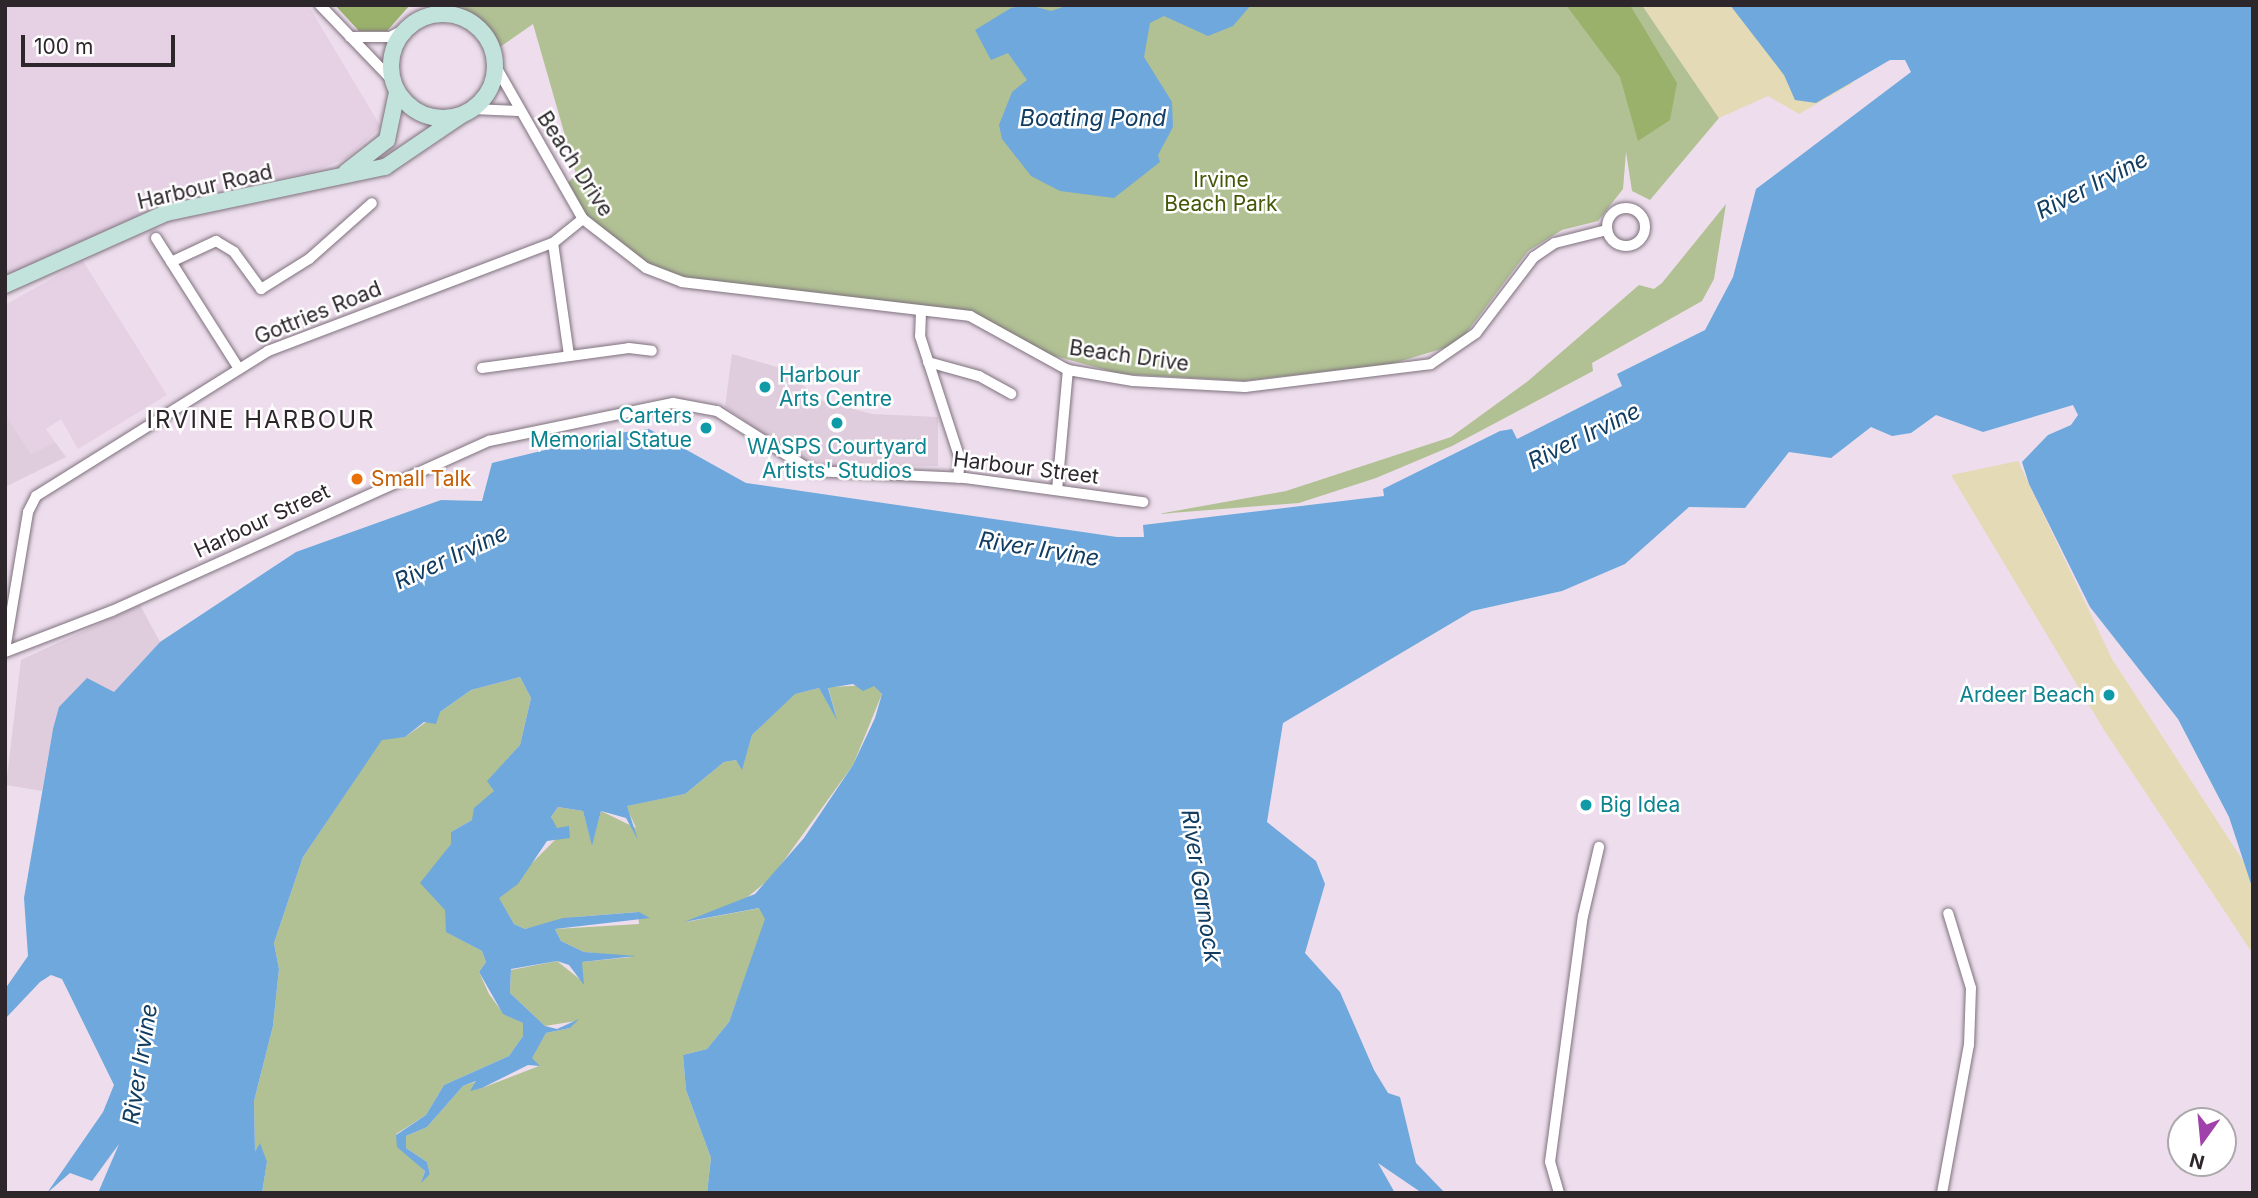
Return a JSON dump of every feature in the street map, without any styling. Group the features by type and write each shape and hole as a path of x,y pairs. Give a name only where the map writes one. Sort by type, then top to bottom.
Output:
{"street":[{"path":"320,5 416,111 467,112 486,96 495,65 483,34 447,5"},
{"path":"394,86 396,43 425,5"},
{"path":"350,37 390,37 438,14 471,23"},
{"name":"Beach Drive","path":"495,65 518,111 583,219 633,261 682,282 970,316 1068,370 1245,387 1431,364 1476,333 1534,257 1555,243 1607,230"},
{"name":"Harbour Road","path":"341,176 387,140 394,86"},
{"name":"Beach Drive","path":"467,112 518,111"},
{"name":"Harbour Road","path":"5,285 166,213 385,167 467,112"},
{"path":"171,262 216,241 234,252 261,289 309,260 372,203"},
{"name":"Gottries Road","path":"5,651 8,616 28,512 36,496 268,351 553,243 583,219"},
{"path":"156,238 239,369"},
{"path":"553,243 569,356"},
{"path":"921,311 928,362 960,459 958,478"},
{"path":"482,368 569,356 652,351"},
{"path":"928,362 979,376 1011,394"},
{"path":"1057,490 1068,370"},
{"name":"Harbour Street","path":"5,651 112,611 489,441 624,410 673,403 717,411 812,471 958,478 1143,502"},
{"path":"1559,1193 1550,1162 1583,916 1599,847"},
{"path":"1942,1193 1969,1045 1971,988 1948,913"}],"shaded area":[{"path":"5,5 308,5 381,127 347,158 312,172 179,197 5,280"},
{"path":"83,261 167,395 78,449 61,419 46,429 55,442 31,454 5,413 5,305"},
{"path":"732,354 784,369 820,400 872,414 938,417 938,466 809,467 725,407"},
{"path":"5,413 31,454 55,442 66,457 5,487"},
{"path":"140,605 160,642 114,692 53,729 42,791 6,785 21,660"}],"green space":[{"path":"335,5 410,5 387,31 359,31"},
{"name":"Irvine Beach Park","path":"452,5 1642,5 1719,118 1650,200 1632,191 1626,152 1623,189 1598,221 1562,230 1528,251 1458,344 1391,364 1244,381 1121,374 1040,352 977,319 662,275 592,228 564,187 576,174 533,24 493,52 483,34 454,15"},
{"path":"1566,5 1630,5 1677,83 1670,120 1638,141 1620,77"},
{"path":"1726,204 1714,279 1702,301 1592,363 1593,371 1452,446 1376,478 1299,503 1158,514 1286,491 1451,437 1528,381 1639,285 1654,289 1662,283"},
{"path":"520,677 531,698 520,745 496,772 494,791 472,820 451,832 451,844 429,874 451,921 447,932 482,951 486,962 479,972 489,994 503,1013 523,1023 523,1036 509,1056 444,1085 426,1115 396,1134 407,1154 425,1171 422,1180 430,1174 427,1162 406,1148 406,1136 427,1127 463,1086 478,1081 471,1090 482,1088 539,1066 531,1058 546,1033 570,1028 576,1021 545,1026 510,993 511,970 557,961 582,981 582,962 632,957 584,952 561,941 555,929 639,924 638,912 576,917 525,929 514,924 498,897 558,837 551,817 558,807 583,811 592,844 601,811 636,828 626,806 685,794 724,762 736,760 742,768 752,735 794,694 819,688 836,716 828,687 874,685 882,694 853,765 772,877 744,900 686,922 760,908 766,919 729,1022 707,1049 683,1055 686,1090 711,1158 707,1193 262,1193 267,1162 255,1154 254,1101 273,1026 279,969 274,943 303,857 382,739 405,737 471,690"}],"sand":[{"path":"1642,5 1798,5 1853,83 1799,114 1768,96 1719,118"},
{"name":"Ardeer Beach","path":"2018,461 2112,659 2253,876 2253,954 2104,730 1951,475"}],"water":[{"name":"Boating Pond","path":"1029,5 1051,11 1069,5 1251,5 1233,26 1208,36 1164,16 1150,23 1144,57 1172,102 1173,127 1158,155 1160,162 1114,198 1060,191 1031,176 1002,139 999,125 1012,92 1027,80 1008,53 991,60 975,30 1011,8"},
{"path":"1730,5 2253,5 2253,890 2229,817 2178,719 2090,607 2029,484 2022,462 2048,435 2071,425 2078,415 2073,405 1983,432 1936,415 1911,433 1892,436 1871,427 1831,458 1789,452 1745,508 1689,507 1625,564 1562,591 1472,611 1283,723 1267,822 1316,861 1325,884 1305,953 1340,992 1374,1070 1388,1093 1400,1097 1416,1163 1445,1193 1422,1193 1378,1163 1395,1193 707,1193 711,1158 686,1090 683,1055 707,1049 729,1022 765,919 759,908 684,922 755,894 804,838 853,765 875,718 882,694 874,686 863,691 853,684 828,688 837,720 819,688 795,694 752,735 742,770 736,760 724,762 685,794 627,806 638,840 626,818 601,811 592,846 583,811 558,807 551,817 557,828 569,826 570,838 547,841 518,884 499,898 514,924 525,929 563,918 639,912 650,918 555,929 561,941 584,952 636,956 582,962 584,985 569,965 557,961 511,969 510,993 545,1026 557,1029 579,1019 570,1028 546,1033 532,1058 540,1066 528,1065 482,1088 470,1091 476,1081 463,1086 427,1127 406,1136 406,1148 427,1162 430,1174 421,1183 425,1171 397,1147 396,1135 426,1115 444,1085 509,1056 523,1036 523,1023 503,1014 479,972 486,962 482,951 446,932 445,910 420,883 451,844 451,832 472,820 474,808 494,791 487,781 520,745 531,698 520,677 471,690 440,712 436,724 424,722 405,737 382,740 303,857 274,943 279,969 273,1026 254,1101 255,1152 260,1143 267,1162 262,1193 98,1193 119,1144 92,1181 70,1173 47,1193 103,1112 114,1085 62,979 51,975 40,982 5,1019 5,989 28,956 24,898 53,729 59,707 87,678 114,692 160,642 296,552 441,500 482,501 492,463 611,434 649,429 746,483 1117,537 1144,537 1143,525 1384,496 1383,489 1500,431 1512,429 1517,439 1622,386 1617,374 1705,330 1733,277 1756,189 1911,72 1905,60 1890,60 1816,103 1795,100 1784,75"}],"place":[{"name":"Harbour Arts Centre","path":"765,387"},
{"name":"WASPS Courtyard Artists' Studios","path":"837,423"},
{"name":"Carters Memorial Statue","path":"706,428"},
{"name":"Small Talk","path":"357,479"},
{"name":"Ardeer Beach","path":"2109,695"},
{"name":"Big Idea","path":"1586,805"}],"district":[{"name":"IRVINE HARBOUR","path":"261,420"}],"water label":[{"name":"River Irvine","path":"2092,185"},
{"name":"River Irvine","path":"1584,436"},
{"name":"River Irvine","path":"1039,549"},
{"name":"River Irvine","path":"451,557"},
{"name":"River Garnock","path":"1201,886"},
{"name":"River Irvine","path":"140,1064"}]}
